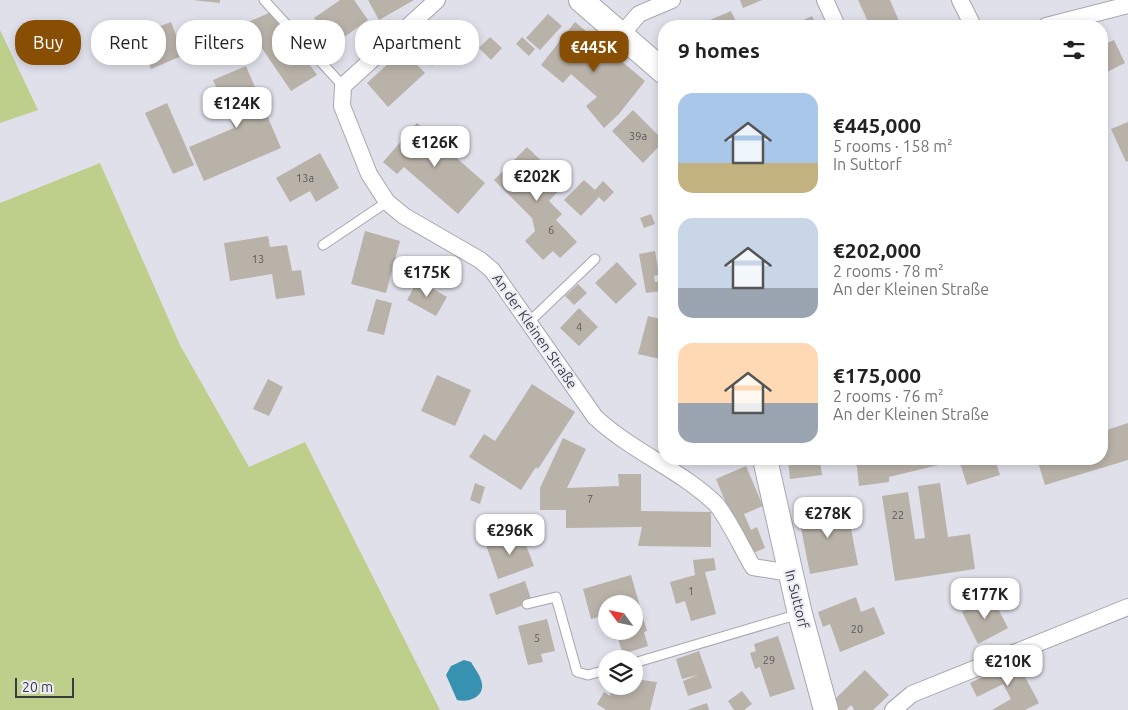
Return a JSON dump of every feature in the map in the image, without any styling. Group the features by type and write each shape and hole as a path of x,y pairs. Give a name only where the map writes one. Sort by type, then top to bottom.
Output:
{"main road":[{"path":"580,0 658,67"},
{"name":"In Suttorf","path":"766,465 800,614 826,710"}],"street":[{"path":"343,86 437,0"},
{"path":"621,35 639,14 672,0"},
{"path":"825,0 835,20"},
{"path":"960,0 970,20"},
{"path":"1069,20 1128,5"},
{"name":"An der Kleinen Straße","path":"343,86 342,106 369,174 387,202 404,216 480,260 492,270 595,417 609,430 658,463"},
{"name":"An der Kleinen Straße","path":"662,465 699,490 717,506 753,567 790,572"},
{"path":"893,710 912,694 1128,607"}],"lane":[{"path":"264,0 343,86"},
{"path":"323,245 387,202"},
{"path":"529,322 595,259"},
{"path":"527,604 556,598 577,672 588,675 598,672"},
{"path":"643,660 800,614"}],"green space":[{"path":"0,30 38,110 0,123"},
{"path":"100,163 180,345 249,467 305,442 440,710 0,710 0,203"}],"water":[{"path":"464,660 471,662 478,673 482,689 478,696 470,700 461,701 457,700 446,675 451,666"}],"building":[{"path":"193,0 220,0 220,3"},
{"path":"340,0 354,0 368,20 355,20 355,29 345,36 345,20 315,20 314,18"},
{"path":"368,0 414,0 379,20"},
{"path":"740,0 762,0 743,8"},
{"path":"858,0 890,0 899,20 867,20"},
{"path":"731,11 735,20 710,20"},
{"path":"269,13 276,20 272,20 272,63 262,48 262,20 253,20"},
{"path":"548,14 562,26 540,50 526,38"},
{"path":"812,16 814,20 804,20"},
{"path":"171,22 176,35 176,58 166,63 166,24"},
{"path":"575,22 645,81 619,114 604,128 586,106 597,97 571,74 563,83 541,65"},
{"path":"490,37 502,48 491,60 479,48"},
{"path":"522,37 535,49 529,56 516,44"},
{"path":"1114,40 1125,63 1108,72 1108,43"},
{"path":"149,65 160,65 151,69"},
{"path":"273,65 310,65 317,75 291,91"},
{"path":"387,65 417,65 425,73 388,107 367,83"},
{"path":"246,66 281,148 204,181 189,147 234,128 213,80"},
{"path":"167,103 194,165 173,174 145,113"},
{"path":"633,110 658,135 658,147 643,163 612,131"},
{"path":"1128,122 1128,161 1126,162 1111,129"},
{"path":"417,123 485,183 458,214 404,167 397,174 383,162"},
{"path":"527,147 565,184 549,201 562,214 556,220 577,242 560,258 553,251 543,260 525,241 535,231 532,218 494,180"},
{"path":"320,153 339,188 316,202 310,191 290,202 276,178"},
{"path":"584,180 595,190 603,181 614,192 604,202 599,197 581,216 564,200"},
{"path":"651,214 655,224 644,228 640,218"},
{"path":"365,231 400,241 386,293 351,284"},
{"path":"268,236 270,247 287,245 292,271 301,270 305,295 276,299 272,274 230,281 224,243"},
{"path":"655,251 658,275 654,276 655,282 658,282 658,292 646,293 639,254"},
{"path":"617,262 637,284 616,304 595,283"},
{"path":"418,280 447,297 436,316 407,300"},
{"path":"578,284 587,293 574,305 565,296"},
{"path":"376,299 392,303 384,335 367,331"},
{"path":"579,308 598,327 579,346 560,328"},
{"path":"648,316 658,318 658,359 638,354"},
{"path":"437,375 471,390 455,426 421,411"},
{"path":"268,379 283,387 269,416 253,409"},
{"path":"532,384 575,412 538,469 536,467 521,490 469,457 484,434 495,441"},
{"path":"1128,423 1128,460 1045,485 1039,465 1108,465 1108,430"},
{"path":"563,438 586,449 567,488 619,486 618,474 641,474 641,511 711,512 711,547 638,546 642,527 566,528 566,510 540,510 540,488"},
{"path":"789,465 821,465 822,475 790,479"},
{"path":"857,465 938,465 889,477 889,482 859,486"},
{"path":"961,465 997,465 1000,475 967,485"},
{"path":"746,466 763,506 744,514 751,530 757,527 765,548 753,553 739,535 716,479"},
{"path":"475,483 485,487 480,504 470,500"},
{"path":"940,483 948,537 970,534 975,569 895,581 882,496 908,492 915,539 925,538 918,486"},
{"path":"846,503 858,565 810,574 798,513"},
{"path":"521,532 534,566 498,579 486,545"},
{"path":"714,558 716,570 705,572 716,614 691,621 685,601 676,604 670,582 695,575 693,560"},
{"path":"631,575 637,595 598,595 598,617 591,619 583,589"},
{"path":"525,581 532,602 496,615 489,594"},
{"path":"856,597 861,612 874,607 885,634 840,652 830,624 823,627 818,612"},
{"path":"992,597 1008,628 978,644 962,612"},
{"path":"643,617 647,631 644,632 648,646 636,650 622,650 618,640 643,640"},
{"path":"547,619 555,651 541,654 543,662 528,665 518,626"},
{"path":"778,636 795,689 770,697 760,667 755,669 750,653 756,651 754,644"},
{"path":"699,651 712,688 688,696 683,681 698,675 682,679 676,659"},
{"path":"1016,660 1039,703 1025,710 992,710 1011,699 1003,684 977,697 970,683"},
{"path":"865,670 889,695 873,710 853,710 851,705 846,710 838,710 835,699"},
{"path":"643,680 657,682 650,710 606,710 597,704 602,695 643,695"},
{"path":"742,691 752,704 744,710 734,710 728,701"},
{"path":"707,703 709,710 687,710"}]}
